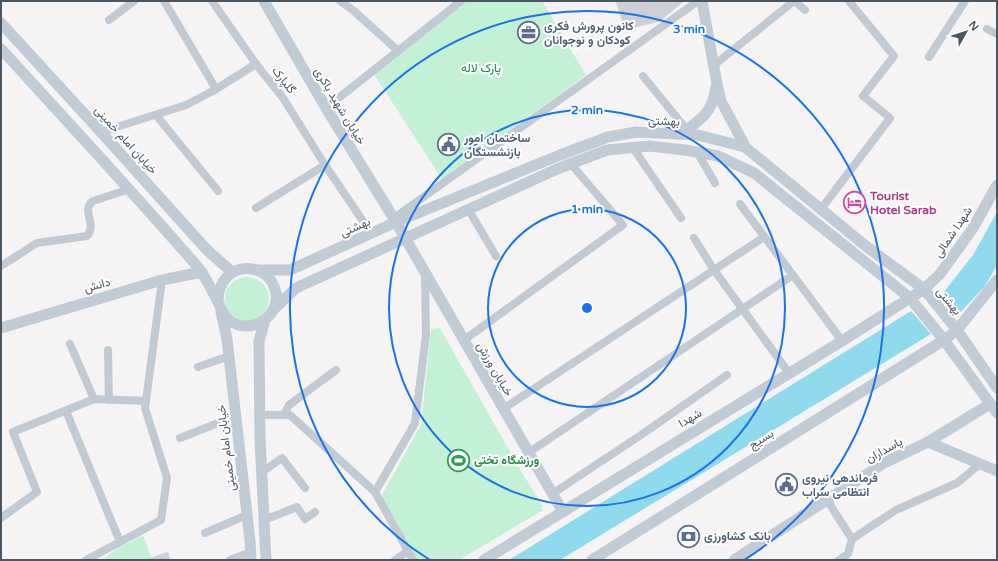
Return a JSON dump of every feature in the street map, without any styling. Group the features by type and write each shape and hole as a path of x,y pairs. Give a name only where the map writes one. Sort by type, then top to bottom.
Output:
{"main road":[{"name":"خیابان شهید باکری","path":"264,1 326,108 405,238"},
{"path":"702,1 716,84 721,101 746,148"},
{"name":"خیابان امام خمینی","path":"1,23 207,250 232,272"},
{"name":"خیابان امام خمینی","path":"1,49 130,189 202,272 219,305 229,356 251,556"},
{"path":"684,132 706,115 715,95 716,84"},
{"name":"بهشتی","path":"256,270 290,270 371,233 395,220 560,155 608,138 636,132 684,132 746,148 867,247 924,289 957,330 997,388"},
{"path":"266,560 260,414 259,341 265,320 274,309 296,288 557,169 607,150 649,146 685,150 718,156 754,173 910,298 944,340 994,408"},
{"name":"شهدا شمالی","path":"910,298 924,289 940,274 973,228 997,185"},
{"name":"خیابان ورزش","path":"405,238 563,512"},
{"path":"265,320 252,326 237,324 225,316 219,305 218,293 226,278 232,272 248,268 264,274 274,286 276,293 274,309"},
{"name":"دانش","path":"1,328 162,280 202,272"},
{"name":"بسیج","path":"596,559 944,340 957,330 997,280"},
{"name":"شهدا","path":"484,560 910,298"},
{"name":"پاسداران","path":"734,560 884,463 994,408"},
{"path":"928,442 997,471"}],"street":[{"path":"109,20 134,1"},
{"path":"164,1 216,89"},
{"path":"340,1 354,11 396,49"},
{"path":"326,108 461,1"},
{"path":"395,220 698,1"},
{"path":"713,66 794,1 806,10"},
{"path":"821,209 890,118 863,96 894,56 849,1"},
{"path":"929,57 965,1"},
{"path":"214,2 256,64"},
{"path":"987,29 997,34"},
{"name":"گلپارک","path":"101,132 186,105 216,89 256,64 283,98 325,165 371,233"},
{"path":"643,76 684,132"},
{"path":"156,115 218,191"},
{"path":"633,148 681,218"},
{"path":"697,152 715,183"},
{"path":"464,340 623,225 571,164"},
{"path":"256,208 325,165"},
{"path":"1,266 37,244 87,236 91,228 87,208 89,203 130,189"},
{"path":"740,204 842,341"},
{"path":"468,209 496,256"},
{"path":"503,409 764,237"},
{"path":"694,238 714,270 789,373"},
{"path":"375,492 415,423 426,335 425,273"},
{"path":"528,453 793,275"},
{"path":"86,560 161,520 167,478 145,408 162,280"},
{"path":"70,344 94,399"},
{"path":"108,350 109,400"},
{"path":"198,367 229,356"},
{"path":"284,415 289,405 336,370"},
{"path":"552,494 641,435 727,375"},
{"path":"1,518 37,492 13,432 94,399 146,401"},
{"path":"66,411 120,542"},
{"path":"260,414 290,415 375,492 413,560"},
{"path":"180,438 236,416"},
{"path":"262,472 282,458 305,488"},
{"path":"839,560 848,554 852,539 896,510 957,483 980,464"},
{"path":"827,500 852,539"},
{"path":"264,520 297,507 305,519 314,512"},
{"path":"205,533 247,515"},
{"path":"395,560 408,551"},
{"path":"230,560 251,556"}],"green space":[{"name":"پارک لاله","path":"459,1 542,1 586,75 442,179 370,68"},
{"path":"247,277 259,281 265,287 269,299 265,311 259,317 247,321 235,317 229,311 225,299 229,287 235,281"},
{"name":"ورزشگاه تختی","path":"440,328 543,507 541,508 543,510 459,560 417,560 383,503 382,495 421,425 431,329"},
{"path":"143,535 152,560 103,560 116,549"}],"water":[{"path":"997,212 997,265 985,286 958,315 943,293 973,255"},
{"path":"911,311 931,334 560,560 509,560"}],"building":[{"path":"616,1 684,1 660,21 625,30"},
{"path":"168,552 170,560 148,560 148,559"}],"place":[{"name":"کانون پرورش فکری کودکان و نوجوانان","path":"529,33"},
{"name":"ساختمان امور بازنشستگان","path":"448,145"},
{"name":"Tourist Hotel Sarab","path":"854,203"},
{"name":"ورزشگاه تختی","path":"458,460"},
{"name":"فرماندهی نیروی انتظامی سراب","path":"786,485"},
{"name":"بانک کشاورزی","path":"689,536"}]}
